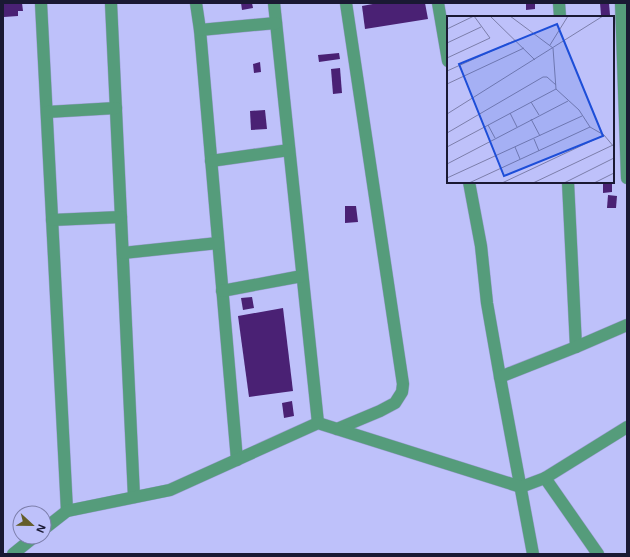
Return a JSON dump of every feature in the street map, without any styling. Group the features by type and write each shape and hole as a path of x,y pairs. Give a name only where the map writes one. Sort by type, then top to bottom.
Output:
{"street":[{"path":"41,3 67,511"},
{"path":"111,3 134,497"},
{"path":"196,3 200,30 237,460"},
{"path":"274,3 318,423"},
{"path":"337,429 395,403 402,392 403,384 346,3"},
{"path":"438,3 447,55"},
{"path":"559,3 560,16"},
{"path":"621,3 627,178"},
{"path":"200,30 276,23"},
{"path":"47,112 116,108"},
{"path":"211,161 289,150"},
{"path":"469,183 481,246 487,303 533,554"},
{"path":"568,183 576,347"},
{"path":"52,220 121,217"},
{"path":"123,253 218,244"},
{"path":"222,291 302,276"},
{"path":"500,377 627,325"},
{"path":"52,523 67,511 170,490 318,423 521,487 545,478 627,427"},
{"path":"545,478 598,554"},
{"path":"14,554 25,545"}],"building":[{"path":"4,3 22,3 23,11 18,11 18,16 4,17"},
{"path":"241,3 252,3 253,8 242,10"},
{"path":"378,3 425,3 428,19 365,29 362,6"},
{"path":"526,3 535,3 535,9 526,10"},
{"path":"600,3 609,3 610,15 601,15"},
{"path":"339,53 340,59 319,62 318,55"},
{"path":"260,62 261,72 254,73 253,64"},
{"path":"340,68 342,93 333,94 331,69"},
{"path":"265,110 267,129 251,130 250,111"},
{"path":"603,183 612,183 612,192 603,193"},
{"path":"608,195 617,196 616,208 607,208"},
{"path":"345,206 356,206 358,222 345,223"},
{"path":"252,297 254,308 243,310 241,298"},
{"path":"283,308 293,391 249,397 238,316"},
{"path":"292,401 294,416 284,418 282,403"}]}
